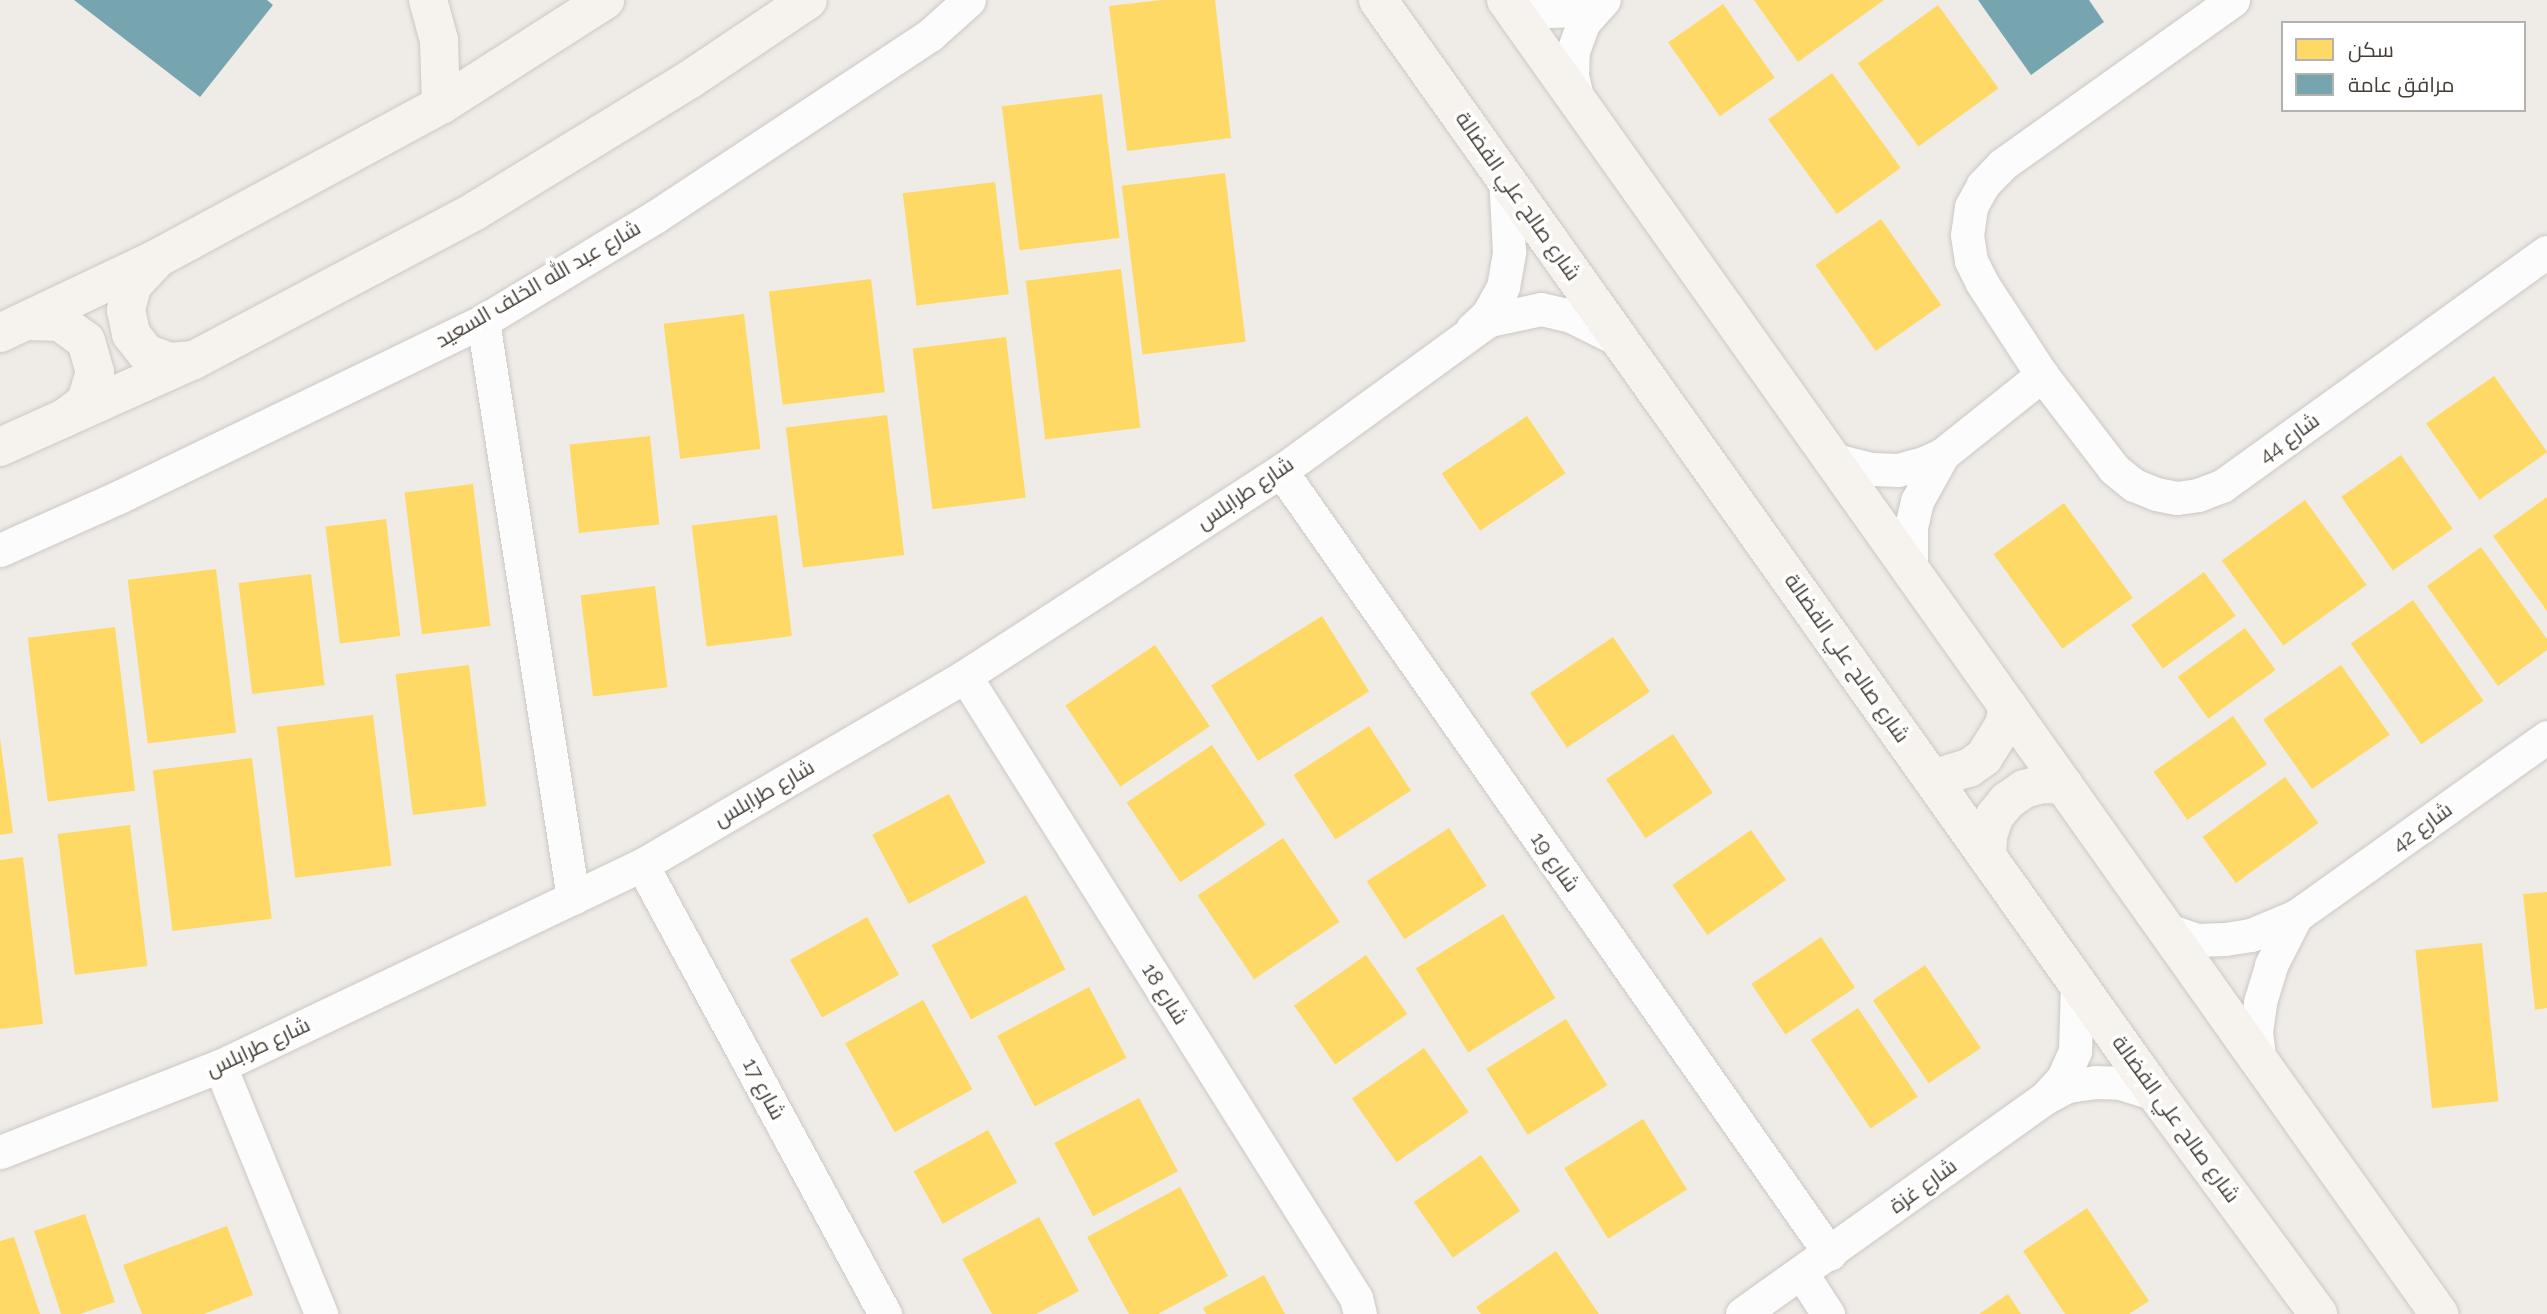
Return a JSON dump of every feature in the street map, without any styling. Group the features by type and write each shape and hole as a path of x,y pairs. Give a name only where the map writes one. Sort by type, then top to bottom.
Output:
{"street":[{"path":"428,0 439,40 441,105"},
{"path":"14,327 156,259 441,105 605,0"},
{"path":"0,447 194,360 475,211 689,79 807,0"},
{"name":"شارع عبد الله الخلف السعيد","path":"0,550 120,497 483,321 655,217 930,35 969,0"},
{"name":"شارع صالح علي الفضالة","path":"1378,0 2156,1094 2318,1314"},
{"path":"1506,0 2440,1314"},
{"path":"1514,0 1548,10 1576,10 1602,2"},
{"path":"1577,97 1572,75 1573,51 1583,23 1602,2"},
{"name":"شارع 44","path":"2226,2 2002,165 1983,185 1971,208 1967,234 1971,261 1982,284 2042,375 2114,469 2134,485 2176,498 2198,495 2222,486 2547,252"},
{"name":"شارع طرابلس","path":"0,1152 220,1066 642,865 965,676 1281,471 1471,330 1488,314 1503,287 1509,251 1505,176"},
{"path":"156,259 132,286 126,310 131,334 146,353 169,362 194,360"},
{"name":"شارع طرابلس","path":"1471,330 1489,320 1541,309 1571,316 1621,341"},
{"path":"483,321 573,898"},
{"path":"14,327 60,322 86,341 95,372 86,402 60,422"},
{"path":"1835,460 1872,469 1898,470 1943,454 2042,375"},
{"path":"1911,568 1911,527 1917,501 1943,454"},
{"name":"شارع 19","path":"1281,471 1829,1254"},
{"name":"شارع 18","path":"965,676 1356,1298 1360,1314"},
{"path":"1932,779 1969,768 1984,757 2004,725 2008,706"},
{"name":"شارع 42","path":"2165,929 2197,940 2225,939 2252,935 2296,916 2547,737"},
{"path":"1987,856 1988,836 1994,817 2007,801 2024,789 2043,784 2064,785"},
{"name":"شارع 17","path":"642,865 885,1314"},
{"name":"شارع 42","path":"2260,1064 2256,1032 2260,1002 2271,965 2296,916"},
{"name":"شارع غزة","path":"2045,1098 2063,1078 2075,1051 2077,982"},
{"path":"220,1066 321,1314"},
{"name":"شارع غزة","path":"1742,1314 2045,1098 2068,1086 2095,1082 2120,1083 2156,1094"},
{"path":"1801,1274 1828,1314"},
{"path":"2297,1282 2346,1314"}],"building: سكن":[{"path":"1162,0 1215,0 1231,138 1127,151 1109,6"},
{"path":"1754,0 1884,0 1798,62"},
{"path":"1723,4 1775,78 1720,116 1668,42"},
{"path":"1938,5 1999,88 1918,147 1858,63"},
{"path":"1832,73 1901,168 1837,214 1768,119"},
{"path":"1102,94 1120,238 1019,250 1002,106"},
{"path":"1225,173 1246,342 1142,354 1122,186"},
{"path":"995,182 1009,294 916,305 903,193"},
{"path":"1881,219 1941,305 1876,351 1815,265"},
{"path":"1121,269 1140,428 1045,440 1026,281"},
{"path":"871,279 885,392 783,405 769,292"},
{"path":"744,314 761,449 680,459 664,324"},
{"path":"1006,337 1026,498 932,509 913,348"},
{"path":"2494,376 2547,452 2479,500 2426,424"},
{"path":"887,415 904,555 803,567 786,427"},
{"path":"1527,416 1566,473 1480,531 1442,474"},
{"path":"650,436 659,525 579,533 569,444"},
{"path":"2401,455 2453,529 2393,571 2341,497"},
{"path":"473,484 490,626 422,634 405,492"},
{"path":"2547,497 2547,611 2493,536"},
{"path":"2305,500 2367,585 2283,645 2222,561"},
{"path":"2064,503 2133,598 2062,649 1994,554"},
{"path":"777,515 792,636 707,647 692,525"},
{"path":"386,519 400,636 340,644 325,526"},
{"path":"2481,547 2547,639 2547,650 2498,686 2427,586"},
{"path":"216,569 236,733 148,744 128,580"},
{"path":"2204,572 2236,616 2163,669 2131,625"},
{"path":"311,574 325,685 252,694 239,583"},
{"path":"655,586 667,687 593,696 581,595"},
{"path":"2413,600 2484,701 2421,744 2351,644"},
{"path":"1322,616 1369,691 1258,761 1211,685"},
{"path":"115,627 135,791 48,801 28,638"},
{"path":"2245,628 2276,670 2208,719 2178,677"},
{"path":"1613,637 1650,692 1567,748 1530,693"},
{"path":"1155,645 1210,726 1120,787 1065,705"},
{"path":"469,665 486,806 413,815 396,674"},
{"path":"2341,665 2390,735 2312,789 2263,719"},
{"path":"373,715 392,866 295,878 277,727"},
{"path":"2233,716 2267,764 2187,820 2154,772"},
{"path":"1369,726 1411,791 1335,840 1294,775"},
{"path":"1673,734 1713,793 1646,838 1606,779"},
{"path":"0,738 13,833 0,835"},
{"path":"1212,745 1266,825 1180,882 1127,803"},
{"path":"252,758 272,919 172,931 153,770"},
{"path":"2285,777 2319,823 2236,883 2202,837"},
{"path":"949,794 986,863 909,904 872,835"},
{"path":"130,825 147,966 75,975 58,834"},
{"path":"1449,828 1487,886 1404,939 1367,881"},
{"path":"1751,830 1786,880 1707,935 1672,885"},
{"path":"1283,838 1339,922 1254,979 1198,896"},
{"path":"23,857 43,1024 0,1029 0,860"},
{"path":"2547,892 2547,1008 2535,1010 2523,894"},
{"path":"1026,895 1065,969 971,1019 932,945"},
{"path":"1503,914 1555,998 1468,1053 1416,969"},
{"path":"867,917 899,975 822,1017 790,960"},
{"path":"1821,937 1855,988 1785,1035 1751,984"},
{"path":"2482,943 2499,1101 2432,1108 2415,950"},
{"path":"1366,955 1407,1014 1335,1064 1294,1005"},
{"path":"1925,965 1981,1048 1929,1083 1873,1000"},
{"path":"1089,987 1127,1058 1035,1106 997,1036"},
{"path":"923,1000 972,1089 895,1132 845,1043"},
{"path":"1858,1008 1918,1097 1871,1129 1811,1040"},
{"path":"1566,1019 1607,1085 1528,1135 1486,1069"},
{"path":"1424,1048 1469,1112 1397,1162 1352,1098"},
{"path":"1139,1098 1178,1171 1093,1216 1054,1143"},
{"path":"1643,1119 1687,1189 1608,1239 1564,1168"},
{"path":"988,1130 1017,1182 943,1224 914,1171"},
{"path":"1481,1155 1520,1211 1453,1258 1414,1202"},
{"path":"1180,1187 1228,1276 1158,1314 1129,1314 1087,1237"},
{"path":"2087,1208 2149,1301 2129,1314 2065,1314 2023,1251"},
{"path":"85,1214 115,1302 80,1314 61,1314 34,1231"},
{"path":"1039,1217 1079,1291 1036,1314 992,1314 962,1259"},
{"path":"227,1226 253,1295 204,1314 142,1314 123,1265"},
{"path":"14,1237 40,1314 0,1314 0,1241"},
{"path":"1556,1251 1599,1314 1481,1314 1476,1307"},
{"path":"1264,1275 1285,1314 1206,1314 1203,1308"},
{"path":"2008,1294 2021,1314 1979,1314"}],"building: مرافق عامة":[{"path":"74,0 267,0 273,5 200,97"},
{"path":"1978,0 2089,0 2104,22 2031,75"}]}
